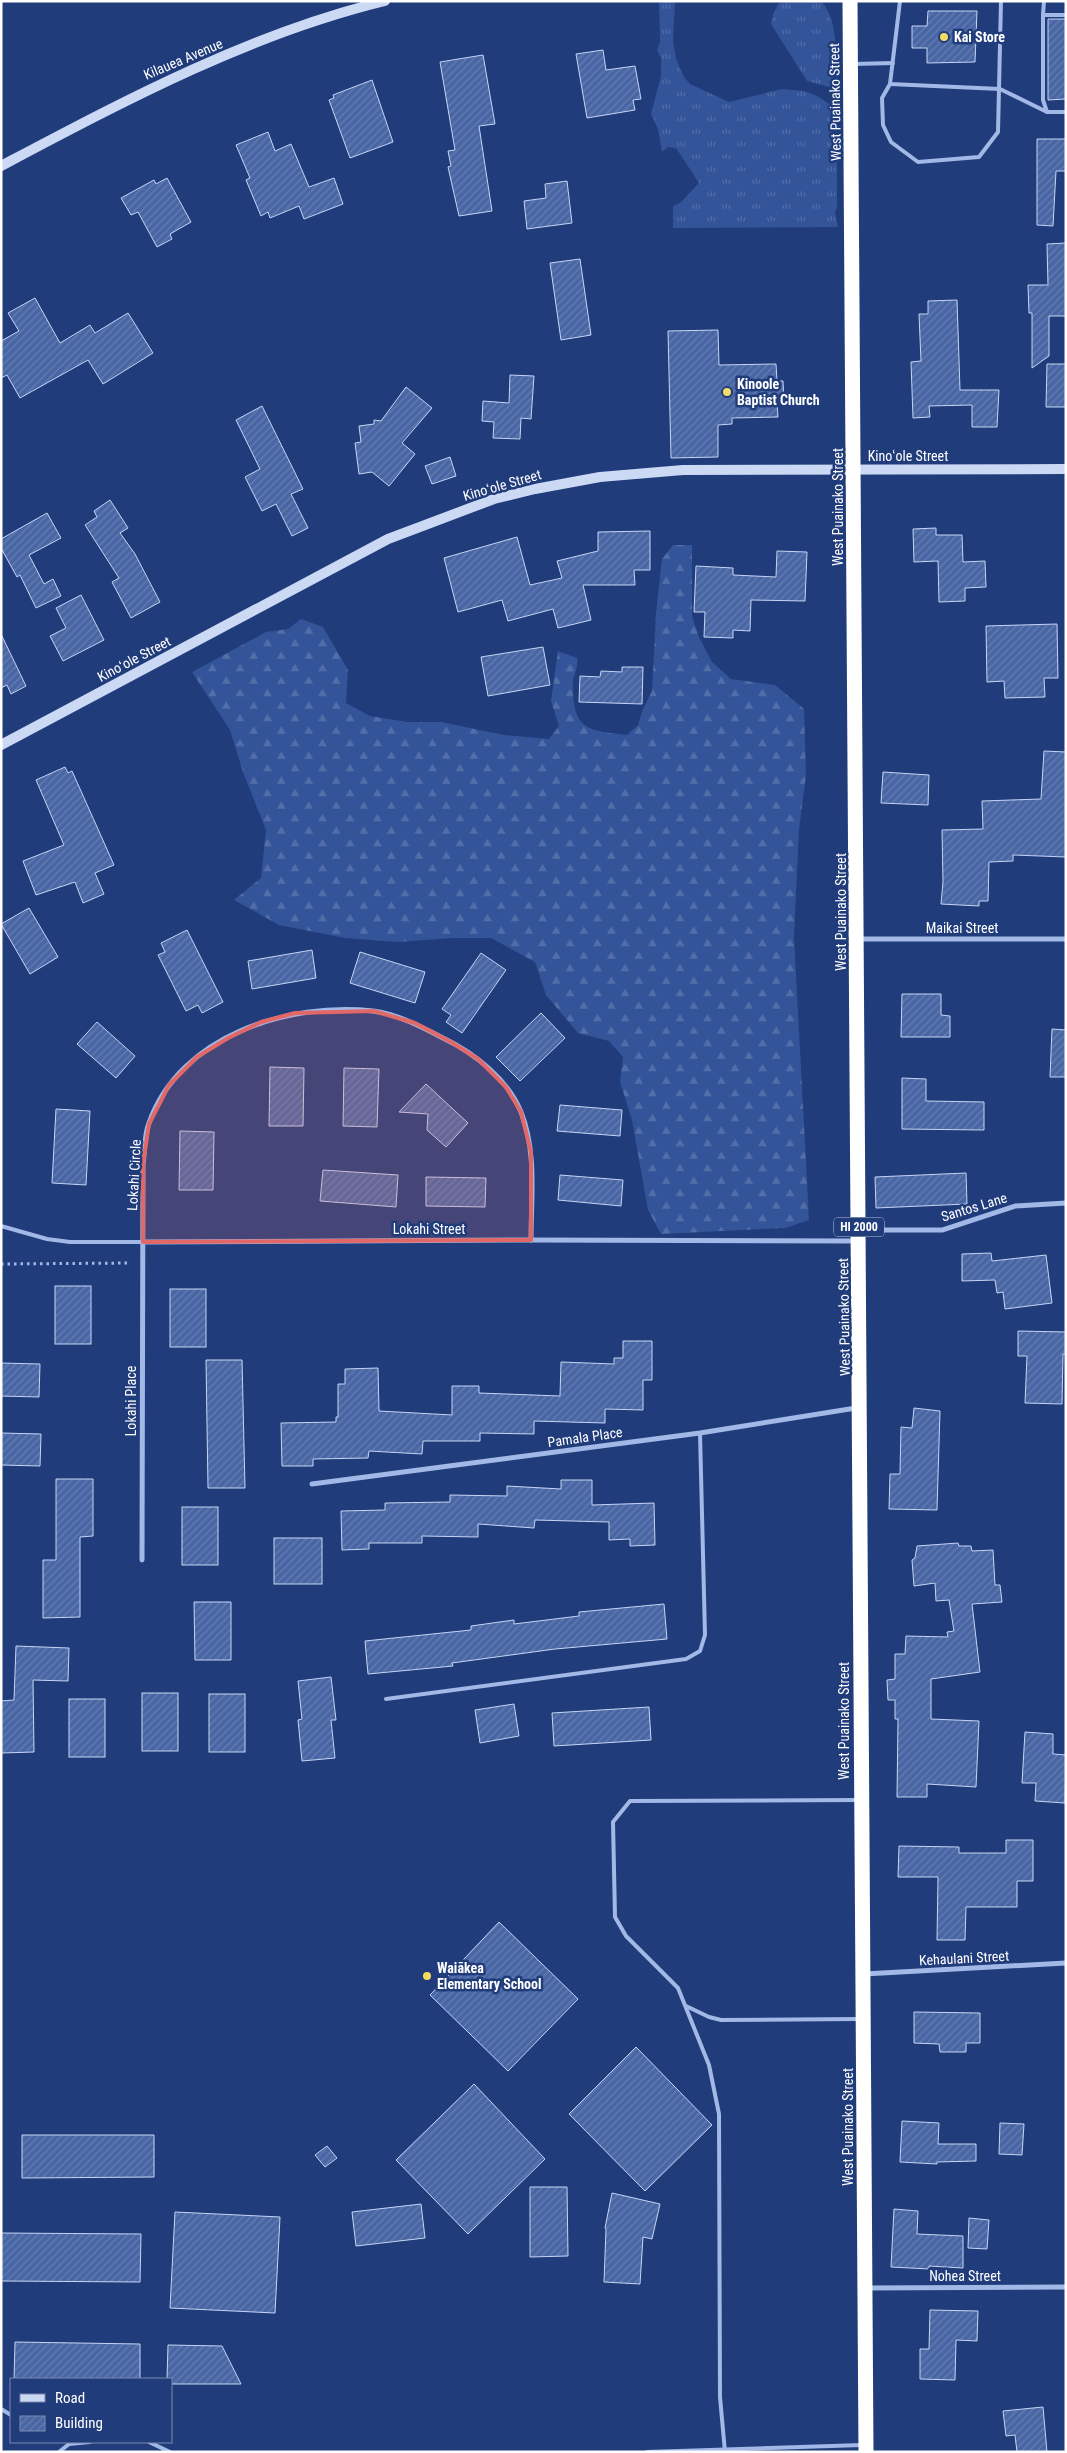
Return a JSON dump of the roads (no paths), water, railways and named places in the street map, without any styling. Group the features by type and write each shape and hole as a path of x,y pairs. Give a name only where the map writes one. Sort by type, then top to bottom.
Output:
{"highway":[{"name":"West Puainako Street","path":"850,1 861,1407 861,1800 866,2448"}],"street":[{"name":"Kilauea Avenue","path":"1,166 148,88 273,36 339,12 385,1"},
{"name":"Kinoʻole Street","path":"1,745 388,539 494,499 535,488 636,473 683,470 1066,469"},
{"name":"Maikai Street","path":"857,939 1066,938"},
{"name":"Lokahi Circle","path":"143,1242 143,1164 149,1124 169,1085 197,1057 228,1038 261,1022 295,1013 332,1010 374,1012 415,1023 478,1059 506,1088 521,1112 531,1152 531,1240"},
{"name":"Santos Lane","path":"859,1236 942,1230 1015,1206 1066,1203"},
{"name":"Lokahi Street","path":"143,1242 859,1236"},
{"name":"Lokahi Place","path":"142,1560 143,1242"},
{"name":"Pamala Place","path":"312,1484 700,1433 861,1407"},
{"name":"Kehaulani Street","path":"863,1974 1066,1963"},
{"name":"Nohea Street","path":"865,2288 1066,2287"}],"lane":[{"path":"900,1 890,84 882,98 883,125 890,142 918,162 978,157 998,132 1001,1"},
{"path":"1044,1 1043,100 1047,112"},
{"path":"1043,16 1066,15"},
{"path":"851,64 893,62"},
{"path":"890,84 1000,88 1047,112 1066,112"},
{"name":"Lokahi Street","path":"1,1226 47,1239 62,1241 143,1242"},
{"path":"386,1699 686,1660 700,1651 705,1635 700,1433"},
{"path":"725,2450 720,2397 719,2114 710,2065 678,1988 626,1936 615,1917 613,1822 630,1801 861,1800"},
{"path":"686,2006 709,2017 721,2020 864,2019"},
{"path":"66,2443 80,2443"},
{"path":"151,2443 170,2452"},
{"path":"59,2452 69,2444"},
{"path":"647,2452 866,2448"}],"place":[{"name":"Kai Store","path":"944,37"},
{"name":"Kinoole Baptist Church","path":"727,392"},
{"name":"Waiākea Elementary School","path":"427,1976"}]}
